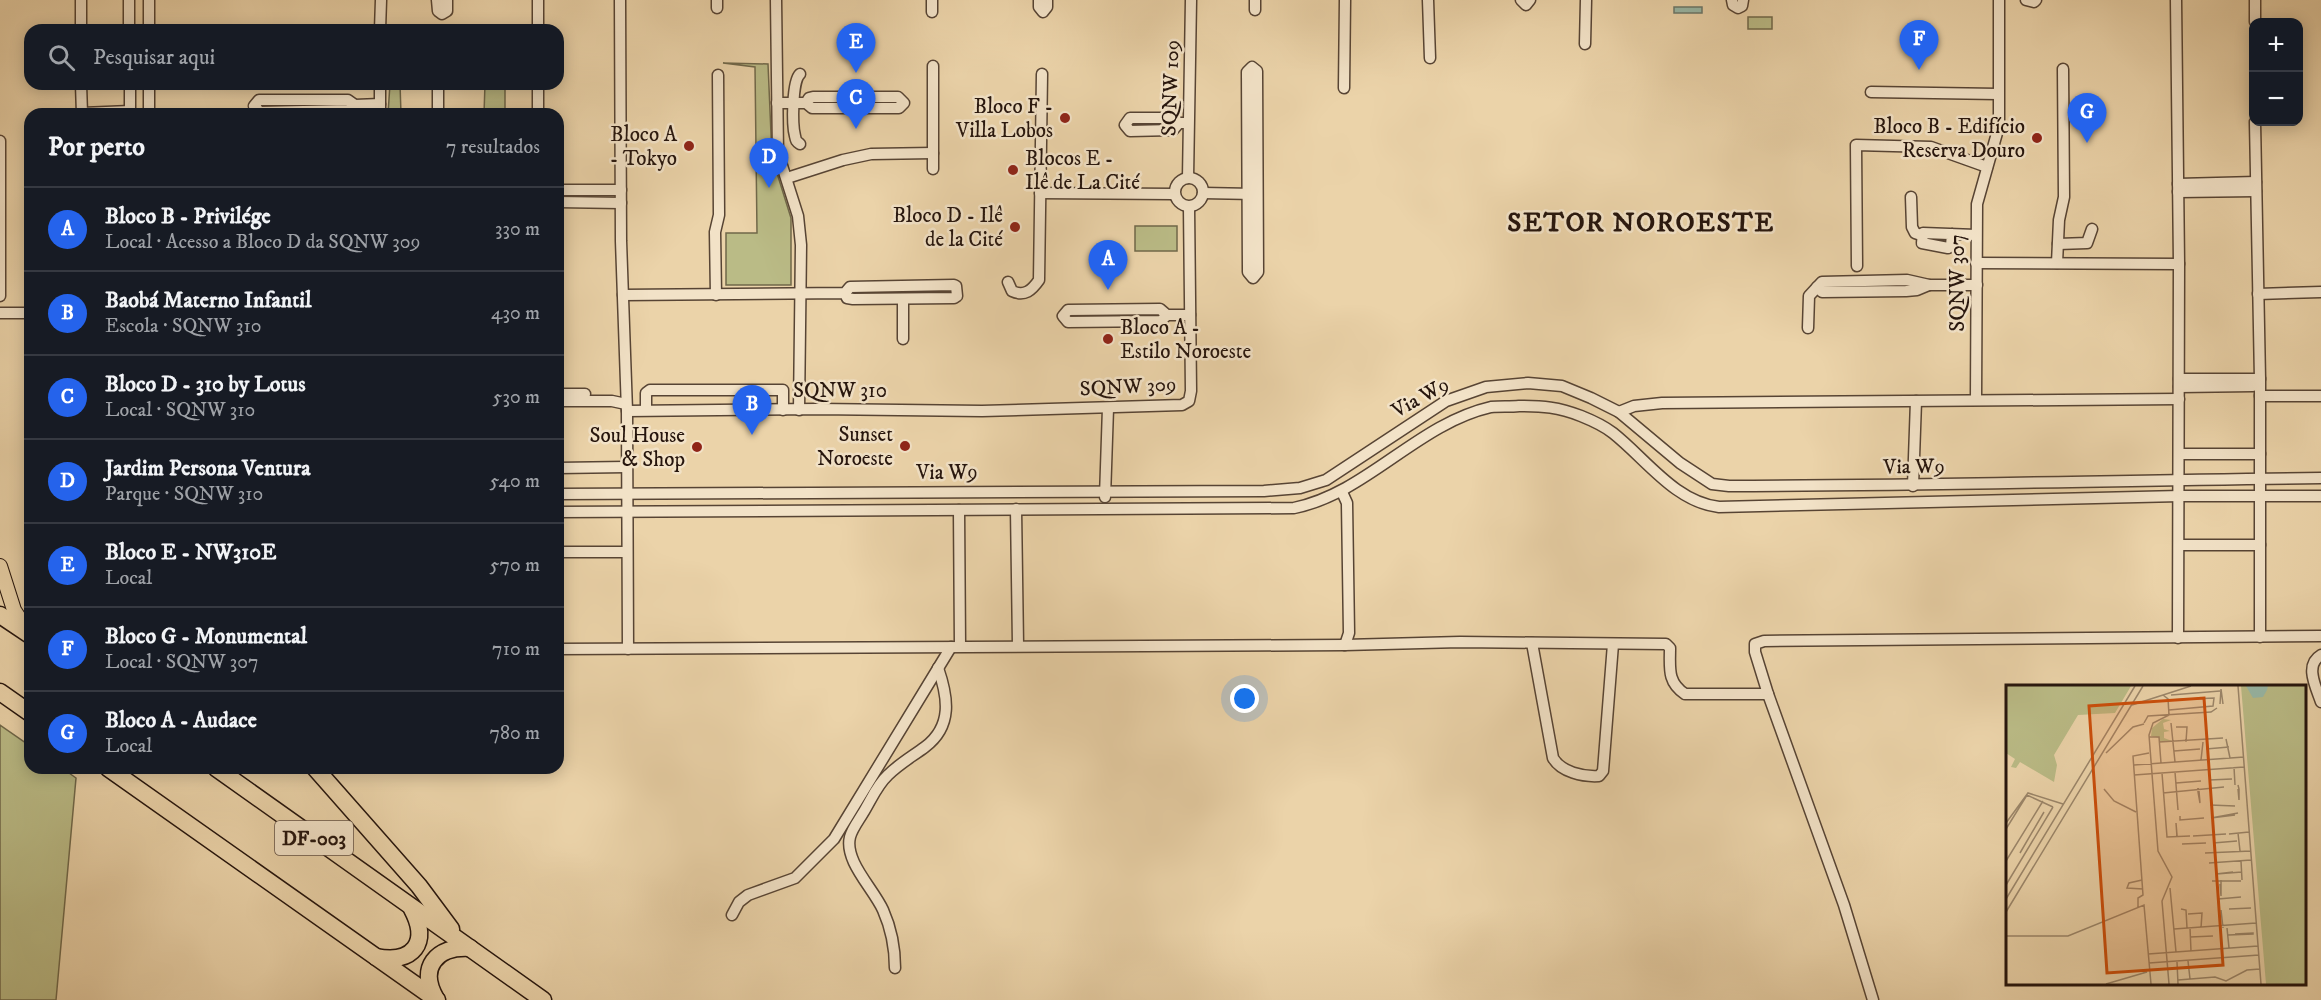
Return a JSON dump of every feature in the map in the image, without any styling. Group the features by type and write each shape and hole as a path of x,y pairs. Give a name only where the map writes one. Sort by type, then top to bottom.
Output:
{"highway":[{"path":"0,615 24,631"},
{"path":"0,692 24,709"},
{"name":"DF-003","path":"116,774 436,1000"},
{"name":"DF-003","path":"224,774 543,1000"},
{"path":"320,774 418,886 465,945 440,954 433,962 429,972 429,984 436,1000"},
{"path":"375,957 393,960 405,957 415,949 420,937 420,924 411,908"}],"main road":[{"path":"0,566 14,610 24,626"}],"street":[{"path":"81,0 81,24"},
{"path":"129,0 129,24"},
{"path":"149,0 149,24"},
{"path":"380,24 381,0"},
{"path":"437,0 438,11 442,14 447,11 447,0"},
{"path":"538,0 538,24"},
{"path":"620,0 621,203 627,408 628,649"},
{"path":"776,0 778,153 798,216 801,245 799,410"},
{"path":"932,0 932,12"},
{"path":"1039,0 1039,7 1043,12 1047,7 1047,0"},
{"name":"SQNW 109","path":"1188,178 1184,123 1191,0"},
{"path":"1344,88 1345,0"},
{"path":"1428,0 1430,58"},
{"path":"1521,0 1526,5 1530,0"},
{"path":"1585,44 1586,0"},
{"path":"1732,0 1733,5 1738,8 1742,6 1743,0"},
{"name":"SQNW 307","path":"1976,399 1977,204 1999,126 2000,0"},
{"path":"2026,0 2034,2 2036,0"},
{"path":"2176,0 2180,496 2178,638"},
{"path":"2255,0 2255,18"},
{"path":"933,66 933,169"},
{"path":"1252,194 1248,272 1253,278 1258,272 1252,194 1247,72 1252,67 1257,71 1252,194"},
{"path":"2057,263 2064,197 2063,69"},
{"path":"800,74 795,82 794,103 794,136 800,144"},
{"path":"1008,282 1012,291 1023,293 1031,291 1039,280 1042,74"},
{"path":"716,295 718,75"},
{"path":"81,90 82,108"},
{"path":"130,90 130,108"},
{"path":"149,90 149,108"},
{"path":"380,90 380,108"},
{"path":"438,90 438,108"},
{"path":"538,90 538,108"},
{"path":"1871,92 1998,94"},
{"path":"777,103 806,103 812,108 899,108 904,103 903,99 898,97 813,97 809,98 806,103"},
{"path":"256,108 254,106 259,100 348,100 362,108"},
{"path":"2255,126 2260,387 2260,637"},
{"path":"0,141 0,296"},
{"path":"1857,266 1856,145 1931,147 1988,167"},
{"path":"787,178 843,160 871,154 933,153"},
{"path":"1188,178 1199,182 1203,193 1200,201 1189,207 1179,203 1174,194 1179,181 1188,178"},
{"path":"2178,188 2256,186"},
{"path":"564,190 621,190"},
{"path":"1040,193 1174,194"},
{"path":"1203,193 1252,194"},
{"path":"1911,197 1912,227 1915,233 1976,235"},
{"path":"564,202 621,203"},
{"name":"SQNW 309","path":"982,411 1182,405 1189,401 1191,391 1189,207"},
{"path":"2058,244 2087,243 2092,230"},
{"path":"1976,263 2179,264"},
{"path":"1808,328 1809,296 1822,282 1907,280 1929,285 1977,285"},
{"path":"921,284 956,286 957,296 954,298 853,299 847,298 845,293 850,287 921,284"},
{"path":"2258,294 2321,292"},
{"path":"623,295 845,293"},
{"path":"903,299 903,339"},
{"path":"1167,315 1161,321 1068,322 1063,316 1068,310 1160,309 1167,315 1190,315"},
{"path":"0,313 24,313"},
{"name":"Via W9","path":"564,494 1264,491 1300,488 1326,480 1446,401 1486,387 1528,383 1562,386 1620,412 1680,463 1712,484 1729,486 1912,486 2136,479 2179,481 2321,478"},
{"path":"2179,383 2260,387 2321,396"},
{"path":"564,393 612,394 626,390"},
{"path":"646,410 646,393 650,390 783,390 783,410"},
{"path":"1620,412 1634,406 1662,403 2179,399"},
{"name":"SQNW 310","path":"564,401 612,401 627,408 646,410 982,411"},
{"path":"1912,486 1916,401"},
{"name":"Via W9","path":"564,512 1106,507 1294,508 1315,503 1342,492 1412,444 1465,416 1493,407 1544,406 1556,407 1583,417 1611,432 1668,483 1703,505 1719,507 2180,496 2321,496"},
{"path":"1106,507 1104,490 1107,462 1107,408"},
{"path":"2179,454 2260,454"},
{"path":"564,468 626,467"},
{"path":"1342,492 1347,503 1349,626 1345,645"},
{"path":"1016,509 1018,645"},
{"path":"732,915 739,902 748,895 795,878 834,839 938,668 956,647 959,510"},
{"path":"2179,545 2260,545"},
{"path":"564,552 627,552"},
{"path":"1873,1000 1844,905 1768,694 1755,652 1755,644 1764,641 2321,636"},
{"path":"564,649 1345,645 1460,642 1666,644 1670,648 1670,675 1676,688 1686,694 1768,694"},
{"path":"1532,643 1553,758 1563,770 1594,776 1599,776 1603,771 1613,644"},
{"path":"2321,655 2313,662 2312,669 2321,702"},
{"path":"895,968 895,953 884,912 876,895 850,857 848,846 850,835 879,786 889,774 928,745 943,726 947,704 938,668"}],"green space":[{"path":"1748,17 1772,17 1772,29 1748,29"},
{"path":"723,63 768,64 772,157 791,218 791,285 726,285 726,233 757,233 755,67"},
{"path":"390,90 400,90 401,108 388,108"},
{"path":"485,90 505,90 505,108 484,108"},
{"path":"1135,226 1177,226 1177,251 1135,251"},
{"path":"0,725 24,742 24,774 70,774 76,778 56,1000 0,1000"}],"shaded area":[{"path":"1674,7 1702,7 1702,13 1674,13"}],"place":[{"name":"Bloco G - Monumental","path":"1919,70"},
{"name":"Bloco E - NW310E","path":"856,73"},
{"name":"Bloco F - Villa Lobos","path":"1065,118"},
{"name":"Bloco D - 310 by Lotus","path":"856,129"},
{"name":"Bloco B - Edifício Reserva Douro","path":"2037,138"},
{"name":"Bloco A - Audace","path":"2087,143"},
{"name":"Bloco A - Tokyo","path":"689,146"},
{"name":"Blocos E - Ilê de La Cité","path":"1013,170"},
{"name":"Jardim Persona Ventura","path":"769,188"},
{"name":"Bloco D - Ilê de la Cité","path":"1015,227"},
{"name":"Bloco B - Privilége","path":"1108,290"},
{"name":"Bloco A - Estilo Noroeste","path":"1108,339"},
{"name":"Baobá Materno Infantil","path":"752,435"},
{"name":"Sunset Noroeste","path":"905,446"},
{"name":"Soul House & Shop","path":"697,447"}],"district":[{"name":"SETOR NOROESTE","path":"1641,222"}]}
